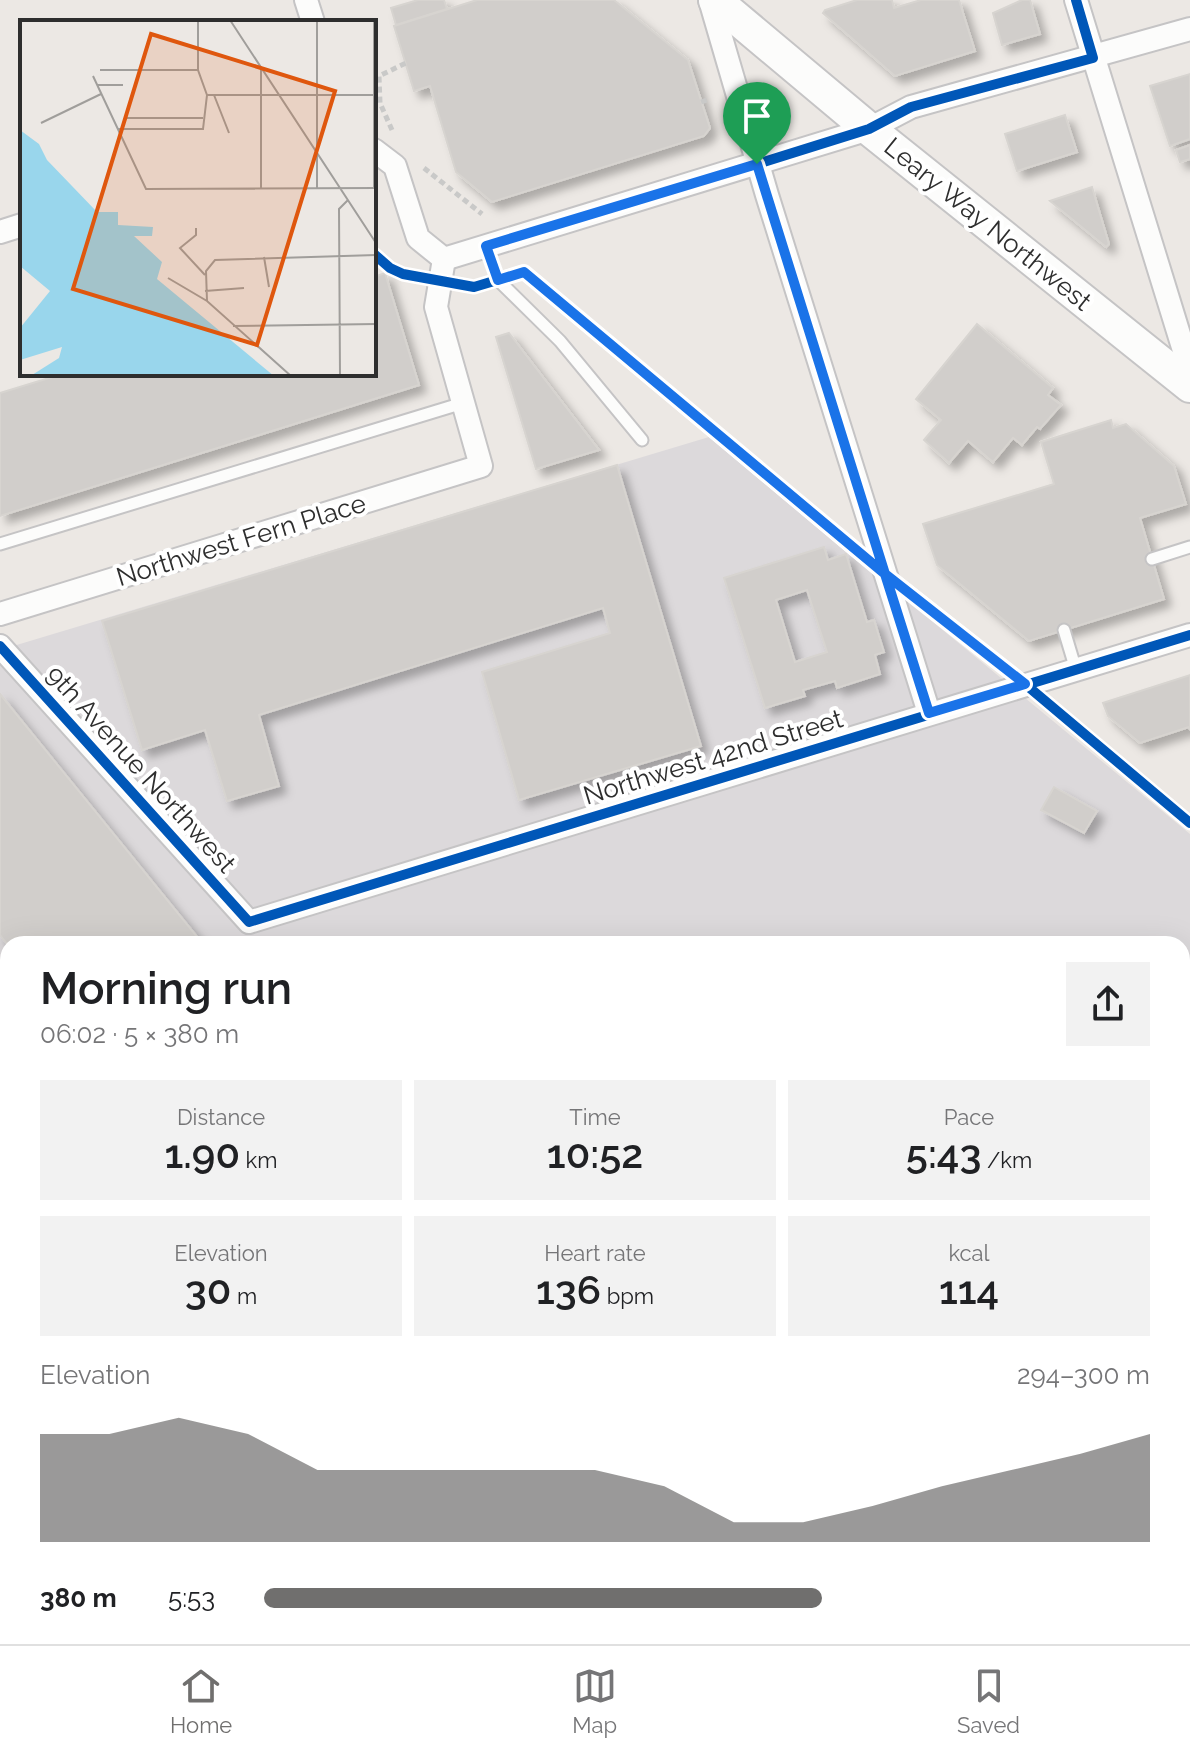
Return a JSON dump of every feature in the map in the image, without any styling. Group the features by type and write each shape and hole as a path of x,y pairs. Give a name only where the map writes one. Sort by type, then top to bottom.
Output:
{"main road":[{"name":"Leary Way Northwest","path":"712,0 1190,386"}],"street":[{"path":"306,0 312,20"},
{"path":"712,0 757,164 929,713"},
{"path":"1076,0 1190,370"},
{"path":"444,259 869,129 911,107 1190,29"},
{"path":"376,152 395,166 418,238 444,259"},
{"path":"0,232 20,226"},
{"path":"444,259 436,307 463,403"},
{"name":"Northwest Fern Place","path":"0,614 481,466 463,403"},
{"name":"Northwest 42nd Street","path":"249,922 1190,635"},
{"name":"9th Avenue Northwest","path":"0,646 249,922"}],"lane":[{"path":"486,246 498,280 560,341 642,440"},
{"path":"0,544 463,403"},
{"path":"1152,559 1190,547"},
{"path":"1064,630 1076,670"}],"path":[{"path":"394,134 380,103 379,76 406,63"},
{"path":"701,102 710,99"},
{"path":"773,116 784,111"},
{"path":"417,163 482,214"}],"shaded area":[{"path":"709,437 1190,834 1190,936 0,936 0,650"}],"building":[{"path":"418,0 444,0 447,9 396,25 391,8"},
{"path":"477,0 614,0 688,60 710,128 704,136 492,202 456,172 430,86 414,91 394,26"},
{"path":"857,0 892,0 894,8 921,0 959,0 975,51 895,76 823,13"},
{"path":"1022,0 1030,0 1040,34 1002,45 993,13"},
{"path":"1190,74 1190,139 1170,146 1150,86"},
{"path":"1065,115 1077,152 1017,171 1005,134"},
{"path":"1190,145 1190,159 1180,162 1176,150"},
{"path":"1092,187 1109,244 1106,247 1050,201"},
{"path":"385,273 419,385 0,516 0,393 55,376 376,376 376,276"},
{"path":"977,324 1053,388 1048,395 1061,405 1022,445 1013,438 993,462 968,441 949,463 924,440 941,420 916,399"},
{"path":"509,333 599,450 536,469 496,337"},
{"path":"1111,420 1113,428 1126,424 1174,466 1186,504 1140,518 1164,599 1029,641 937,565 923,524 1054,484 1041,442"},
{"path":"617,465 701,746 519,800 482,672 610,633 603,608 259,715 279,786 227,801 205,730 142,750 102,621"},
{"path":"824,547 828,560 846,554 867,622 874,620 884,652 875,655 880,674 837,688 835,681 803,690 805,696 765,708 724,578","holes":["807,590 827,652 795,662 776,600"]},
{"path":"1190,675 1190,730 1189,727 1140,743 1108,716 1103,703"},
{"path":"0,694 197,936 0,935"},
{"path":"1054,787 1097,811 1084,833 1041,810"}],"cycle path":[{"path":"757,164 869,129 911,107 1093,58 1076,0"},
{"path":"376,256 403,274 474,287 524,272 853,548 1025,684 1190,823"},
{"path":"0,646 249,922 1190,635"}],"route":[{"path":"757,164 486,246 498,280 524,272 885,574 929,713 1025,684 885,574 757,164"}]}
